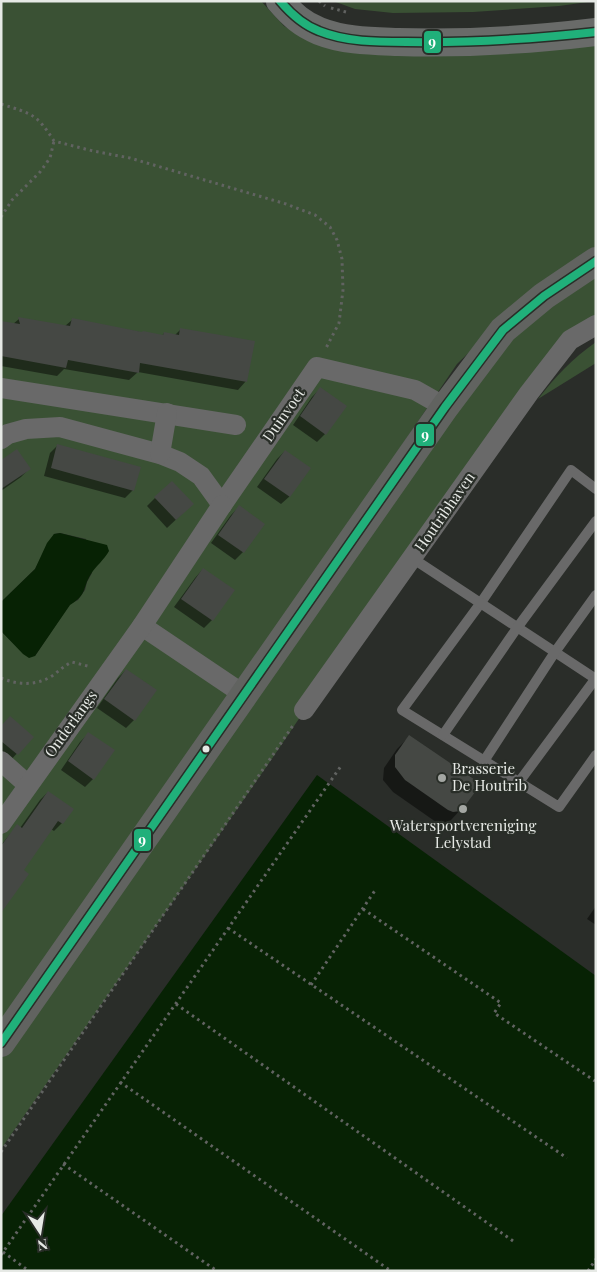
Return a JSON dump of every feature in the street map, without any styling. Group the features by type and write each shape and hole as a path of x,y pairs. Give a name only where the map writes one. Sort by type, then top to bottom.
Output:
{"main road":[{"path":"280,1 296,19 319,31 345,39 449,43 516,40 596,32"}],"street":[{"path":"1,1043 445,407 503,330 544,296 596,261"},
{"name":"Houtribhaven","path":"304,710 529,393 570,340 596,325"},
{"path":"317,367 415,390 445,407"},
{"name":"Duinvoet","path":"222,505 317,367"},
{"path":"1,388 236,425"},
{"path":"160,454 168,413"},
{"path":"1,439 8,434 26,429 60,428 160,454 180,462 202,476 222,505"},
{"name":"Onderlangs","path":"1,824 142,626 222,505"},
{"path":"142,626 244,694"},
{"path":"1,761 28,785"}],"lane":[{"path":"596,489 571,470 480,604 402,710 559,807 596,755"},
{"path":"443,735 517,628 596,521"},
{"path":"412,558 596,679 519,782"},
{"path":"484,761 555,652 596,595"}],"path":[{"path":"319,1 326,7 351,14"},
{"path":"1,104 32,114 42,122 54,140 93,151 130,158 286,204 315,215 330,227 337,240 342,259 339,323 317,367"},
{"path":"1,217 12,200 40,172 50,158 54,140"},
{"path":"1,678 18,683 42,682 72,662 107,674"},
{"path":"1,1152 304,710"},
{"path":"29,1271 2,1254 341,766"},
{"path":"311,985 376,889"},
{"path":"363,909 501,1003 494,1013 596,1081"},
{"path":"228,928 567,1158"},
{"path":"176,1004 513,1240"},
{"path":"120,1082 392,1271"},
{"path":"63,1164 217,1271"},
{"path":"588,1271 596,1259"}],"shaded area":[{"path":"1,1 261,1 284,26 308,40 596,43 596,250 530,293 457,364 1,1035 1,631 14,644 35,656 70,604 78,600 85,590 92,573 86,539 60,533 54,534 35,569 1,602"},
{"path":"333,1 595,1 559,6 473,12 393,13 355,9"},
{"path":"596,272 596,321 470,466 269,763 1,1149 1,1059 506,342"},
{"path":"596,342 596,363 538,399 565,368"},
{"path":"60,533 107,545 109,551 91,574 80,597 70,605 35,656 29,658 1,631 1,602 35,569 47,543 54,534"},
{"path":"317,775 596,976 596,1271 1,1271 1,1216"}],"building":[{"path":"18,317 70,326 72,318 163,335 164,332 179,335 180,328 255,341 247,382 140,363 139,373 68,360 66,368 1,356 1,321 20,324"},
{"path":"320,387 347,406 326,435 300,416"},
{"path":"57,444 141,467 134,491 51,468"},
{"path":"17,449 31,469 1,489 1,460"},
{"path":"285,450 311,468 290,497 264,479"},
{"path":"172,481 194,504 176,520 154,497"},
{"path":"239,505 265,524 244,553 218,535"},
{"path":"203,568 235,590 213,621 181,599"},
{"path":"126,669 157,690 135,721 104,699"},
{"path":"10,716 34,737 18,755 1,741 1,726"},
{"path":"88,732 115,750 94,780 68,761"},
{"path":"409,735 481,784 461,811 453,812 448,810 405,780 395,767 395,755"},
{"path":"48,791 74,809 63,824 58,821 24,870 29,874 1,913 1,846 17,824 22,828"}],"transit line":[{"name":"9","path":"280,1 298,19 313,29 329,35 362,41 477,41 525,39 596,32"},
{"name":"9","path":"1,1043 445,407 503,330 544,296 596,261"}],"place":[{"name":"Brasserie De Houtrib","path":"442,778"},
{"name":"Watersportvereniging Lelystad","path":"463,809"}]}
